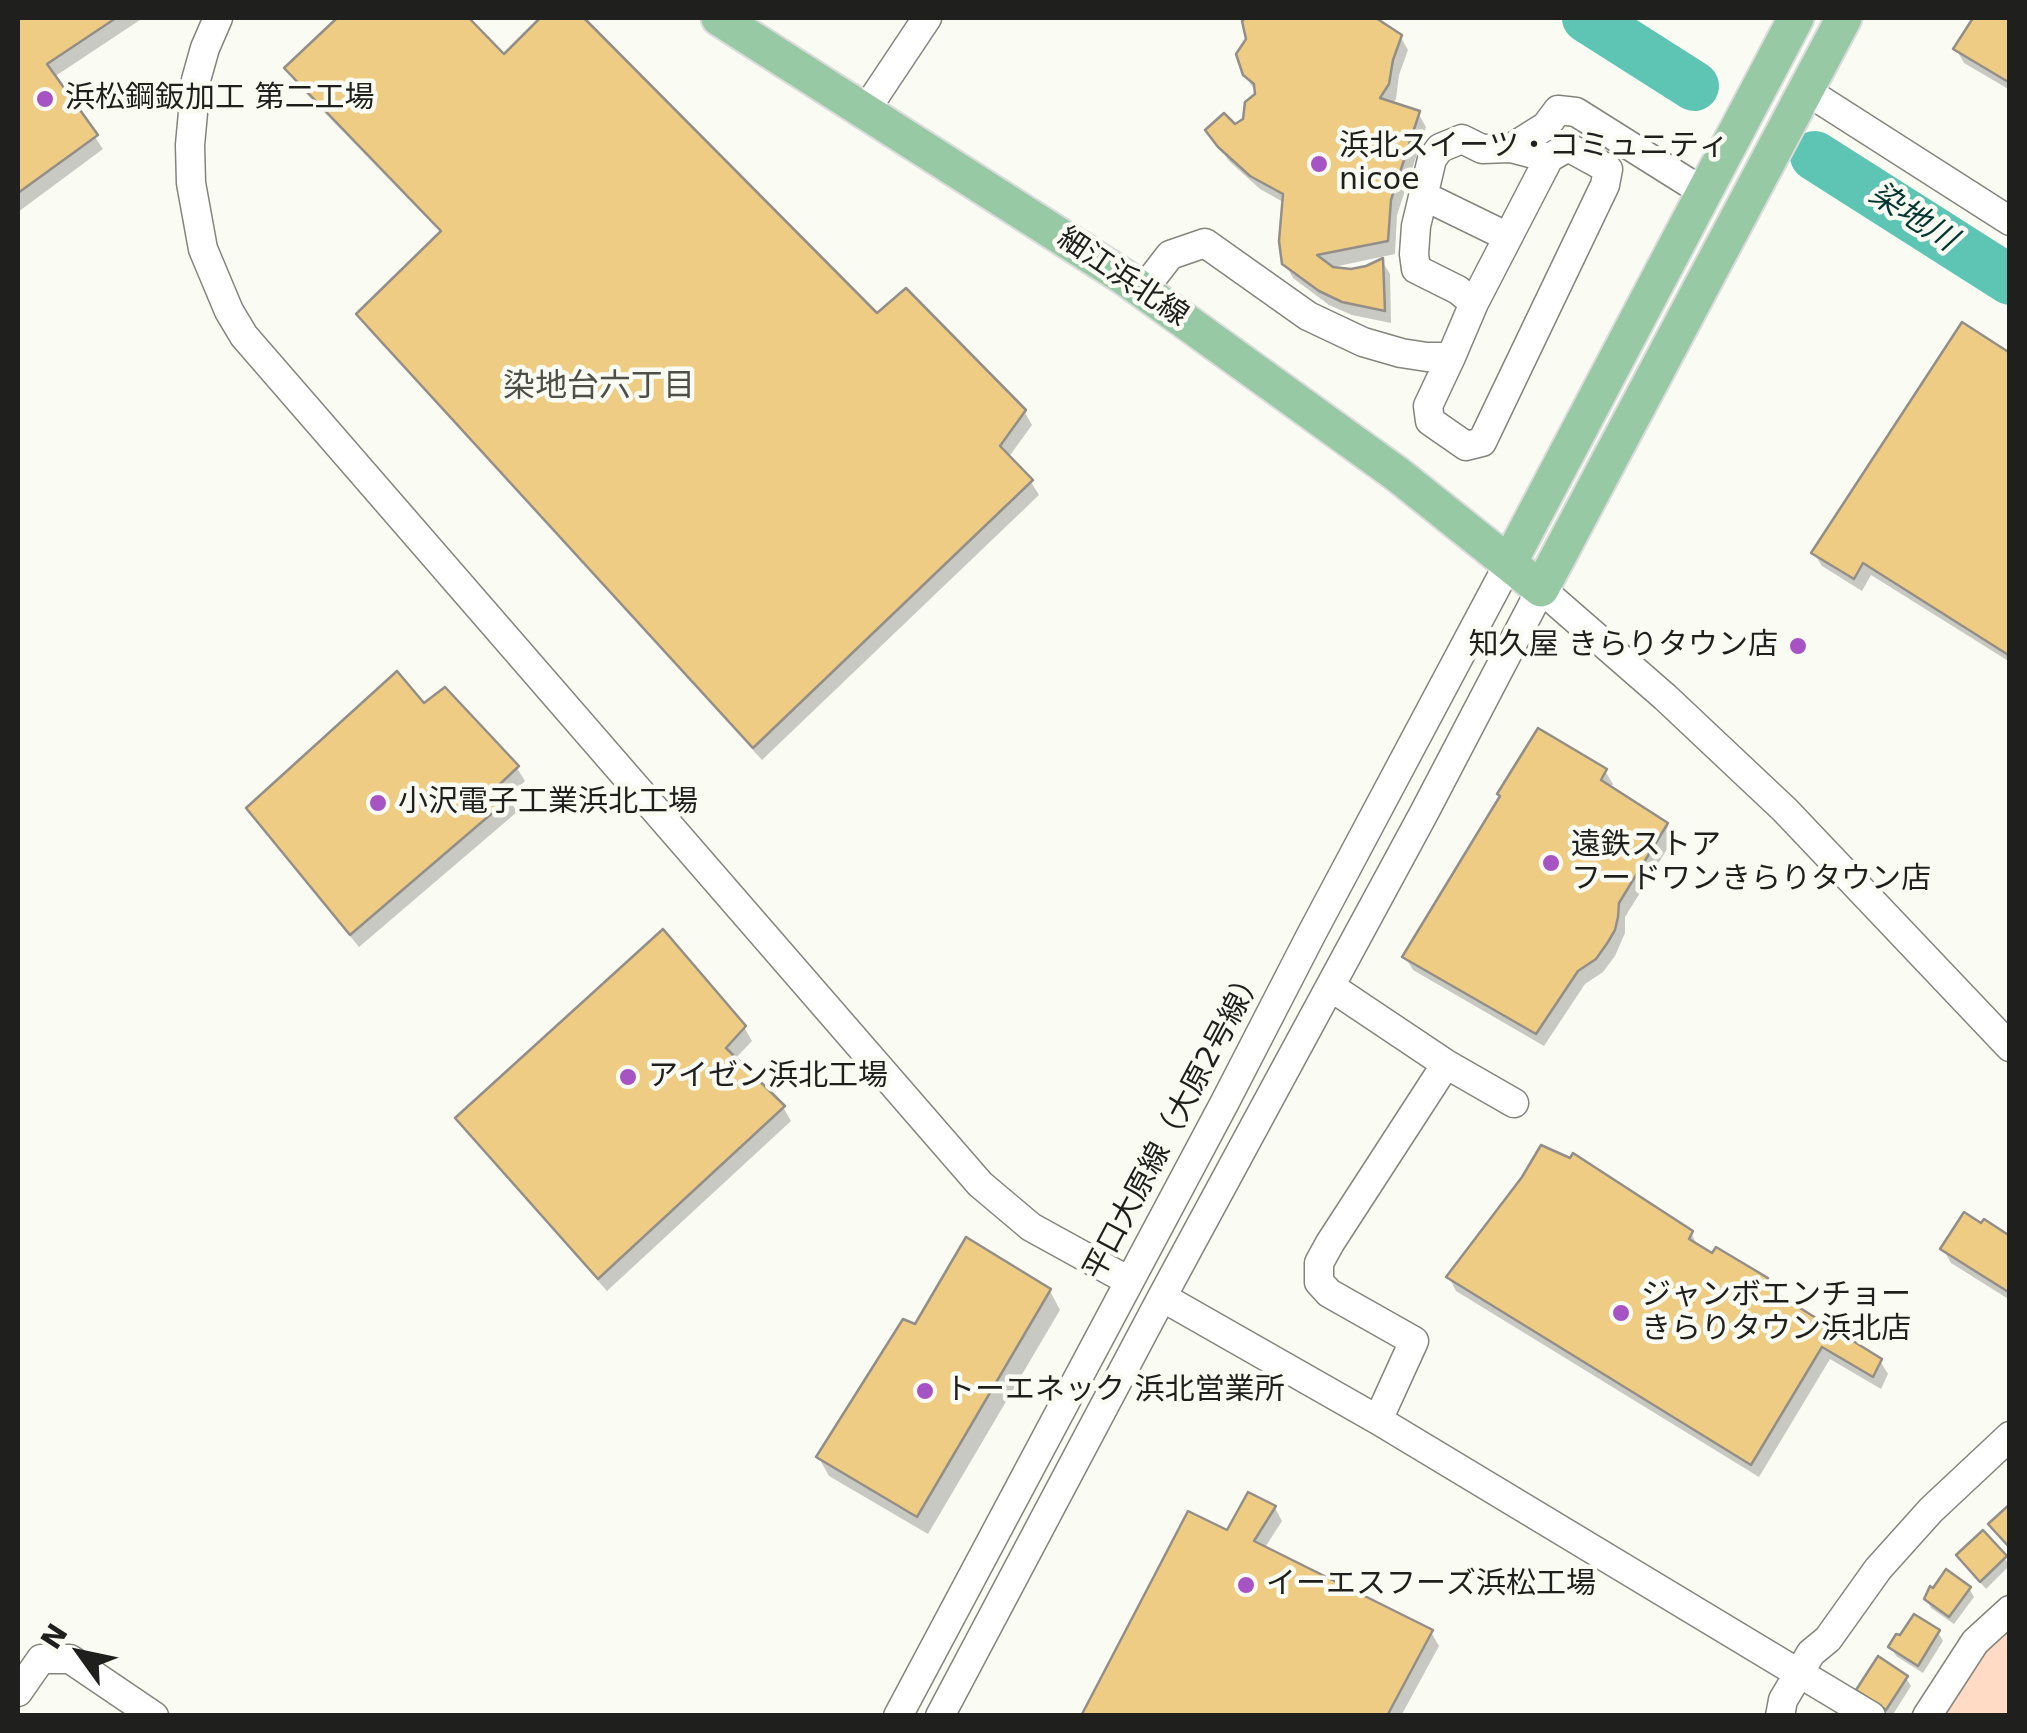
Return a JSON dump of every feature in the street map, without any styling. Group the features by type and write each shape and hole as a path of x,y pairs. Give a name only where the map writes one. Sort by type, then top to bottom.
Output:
{"main road":[{"name":"細江浜北線","path":"719,18 1143,290 1397,474 1540,589"},
{"path":"1509,563 1796,18"},
{"path":"1540,589 1844,18"}],"street":[{"path":"218,18 196,80 191,183 203,248 229,311 244,336 980,1184 1031,1227 1129,1281"},
{"path":"865,111 926,18"},
{"path":"1798,103 2010,221"},
{"path":"1511,148 1546,126 1558,110 1576,112 1705,192"},
{"path":"1474,304 1458,290 1416,269 1416,226 1432,159 1440,148 1462,139 1482,149 1511,148 1549,158"},
{"path":"1568,147 1608,168 1605,184 1482,442 1466,446 1430,421 1428,406 1508,238 1549,158 1568,147"},
{"path":"1424,196 1508,238"},
{"path":"1143,290 1170,254 1205,243 1308,316 1363,342 1401,353 1451,357"},
{"name":"平口大原線（大原2号線）","path":"898,1716 1509,563"},
{"path":"940,1716 1540,589 1665,697 1785,810 2010,1047"},
{"path":"1331,987 1446,1064 1514,1103"},
{"path":"1378,1420 1414,1342 1329,1294 1319,1282 1319,1263 1446,1064"},
{"path":"1162,1297 1378,1420 1871,1716"},
{"path":"1782,1716 1784,1700 1805,1677 1811,1654 1828,1639 1894,1550 2010,1436"},
{"path":"1927,1716 1975,1642 2010,1610"},
{"path":"18,1692 41,1659 70,1659 154,1716"}],"shaded area":[{"path":"2009,1629 2009,1715 1945,1716 1984,1653"}],"building":[{"name":"浜松鋼鈑加工 第二工場","path":"18,18 116,18 47,64 98,135 18,193"},
{"path":"337,18 469,18 504,54 540,18 584,18 877,313 906,288 1026,410 1000,446 1033,480 753,748 356,314 441,231 284,68"},
{"name":"浜北スイーツ・コミュニティ nicoe","path":"1376,18 1402,35 1389,84 1380,98 1420,111 1391,200 1388,241 1317,255 1333,267 1351,269 1383,258 1385,311 1342,302 1319,291 1282,264 1279,241 1283,194 1250,176 1205,130 1224,113 1235,124 1243,119 1245,102 1255,94 1254,84 1243,75 1236,54 1246,39 1242,21"},
{"path":"1973,18 2010,18 2010,83 1953,49"},
{"path":"1962,322 2010,353 2010,656 1863,563 1854,579 1811,553"},
{"name":"小沢電子工業浜北工場","path":"397,671 424,703 445,687 519,766 499,785 511,797 350,935 246,808"},
{"name":"遠鉄ストア フードワンきらりタウン店","path":"1538,728 1607,769 1601,780 1668,823 1619,903 1615,930 1608,942 1596,959 1578,971 1536,1034 1402,957"},
{"name":"アイゼン浜北工場","path":"663,929 746,1026 726,1048 785,1106 598,1279 455,1118"},
{"path":"1541,1145 1570,1158 1573,1153 1693,1231 1689,1239 1712,1253 1716,1247 1768,1278 1763,1285 1882,1359 1873,1377 1822,1347 1751,1465 1446,1277 1522,1177"},
{"path":"1964,1212 1981,1223 1984,1219 2010,1236 2010,1293 1940,1249"},
{"name":"トーエネック 浜北営業所","path":"966,1237 1051,1289 917,1517 816,1457 903,1319 915,1324"},
{"name":"イーエスフーズ浜松工場","path":"1248,1492 1276,1506 1254,1541 1433,1630 1387,1716 1081,1716 1188,1511 1227,1530"},
{"path":"2010,1504 2010,1548 1988,1524"},
{"path":"1983,1530 2007,1556 1980,1582 1956,1555"},
{"path":"1946,1569 1971,1587 1949,1617 1924,1599"},
{"path":"1914,1614 1940,1630 1918,1666 1888,1647"},
{"path":"1878,1656 1908,1676 1886,1710 1856,1690"}],"waterway":[{"name":"染地川","path":"1587,18 1694,86"},
{"name":"染地川","path":"1815,156 2010,280"}],"place":[{"name":"浜松鋼鈑加工 第二工場","path":"45,99"},
{"name":"浜北スイーツ・コミュニティ nicoe","path":"1319,164"},
{"name":"知久屋 きらりタウン店","path":"1798,646"},
{"name":"小沢電子工業浜北工場","path":"378,803"},
{"name":"遠鉄ストア フードワンきらりタウン店","path":"1551,863"},
{"name":"アイゼン浜北工場","path":"628,1077"},
{"name":"ジャンボエンチョー きらりタウン浜北店","path":"1621,1313"},
{"name":"トーエネック 浜北営業所","path":"925,1391"},
{"name":"イーエスフーズ浜松工場","path":"1246,1585"}],"district":[{"name":"染地台六丁目","path":"599,388"}]}
